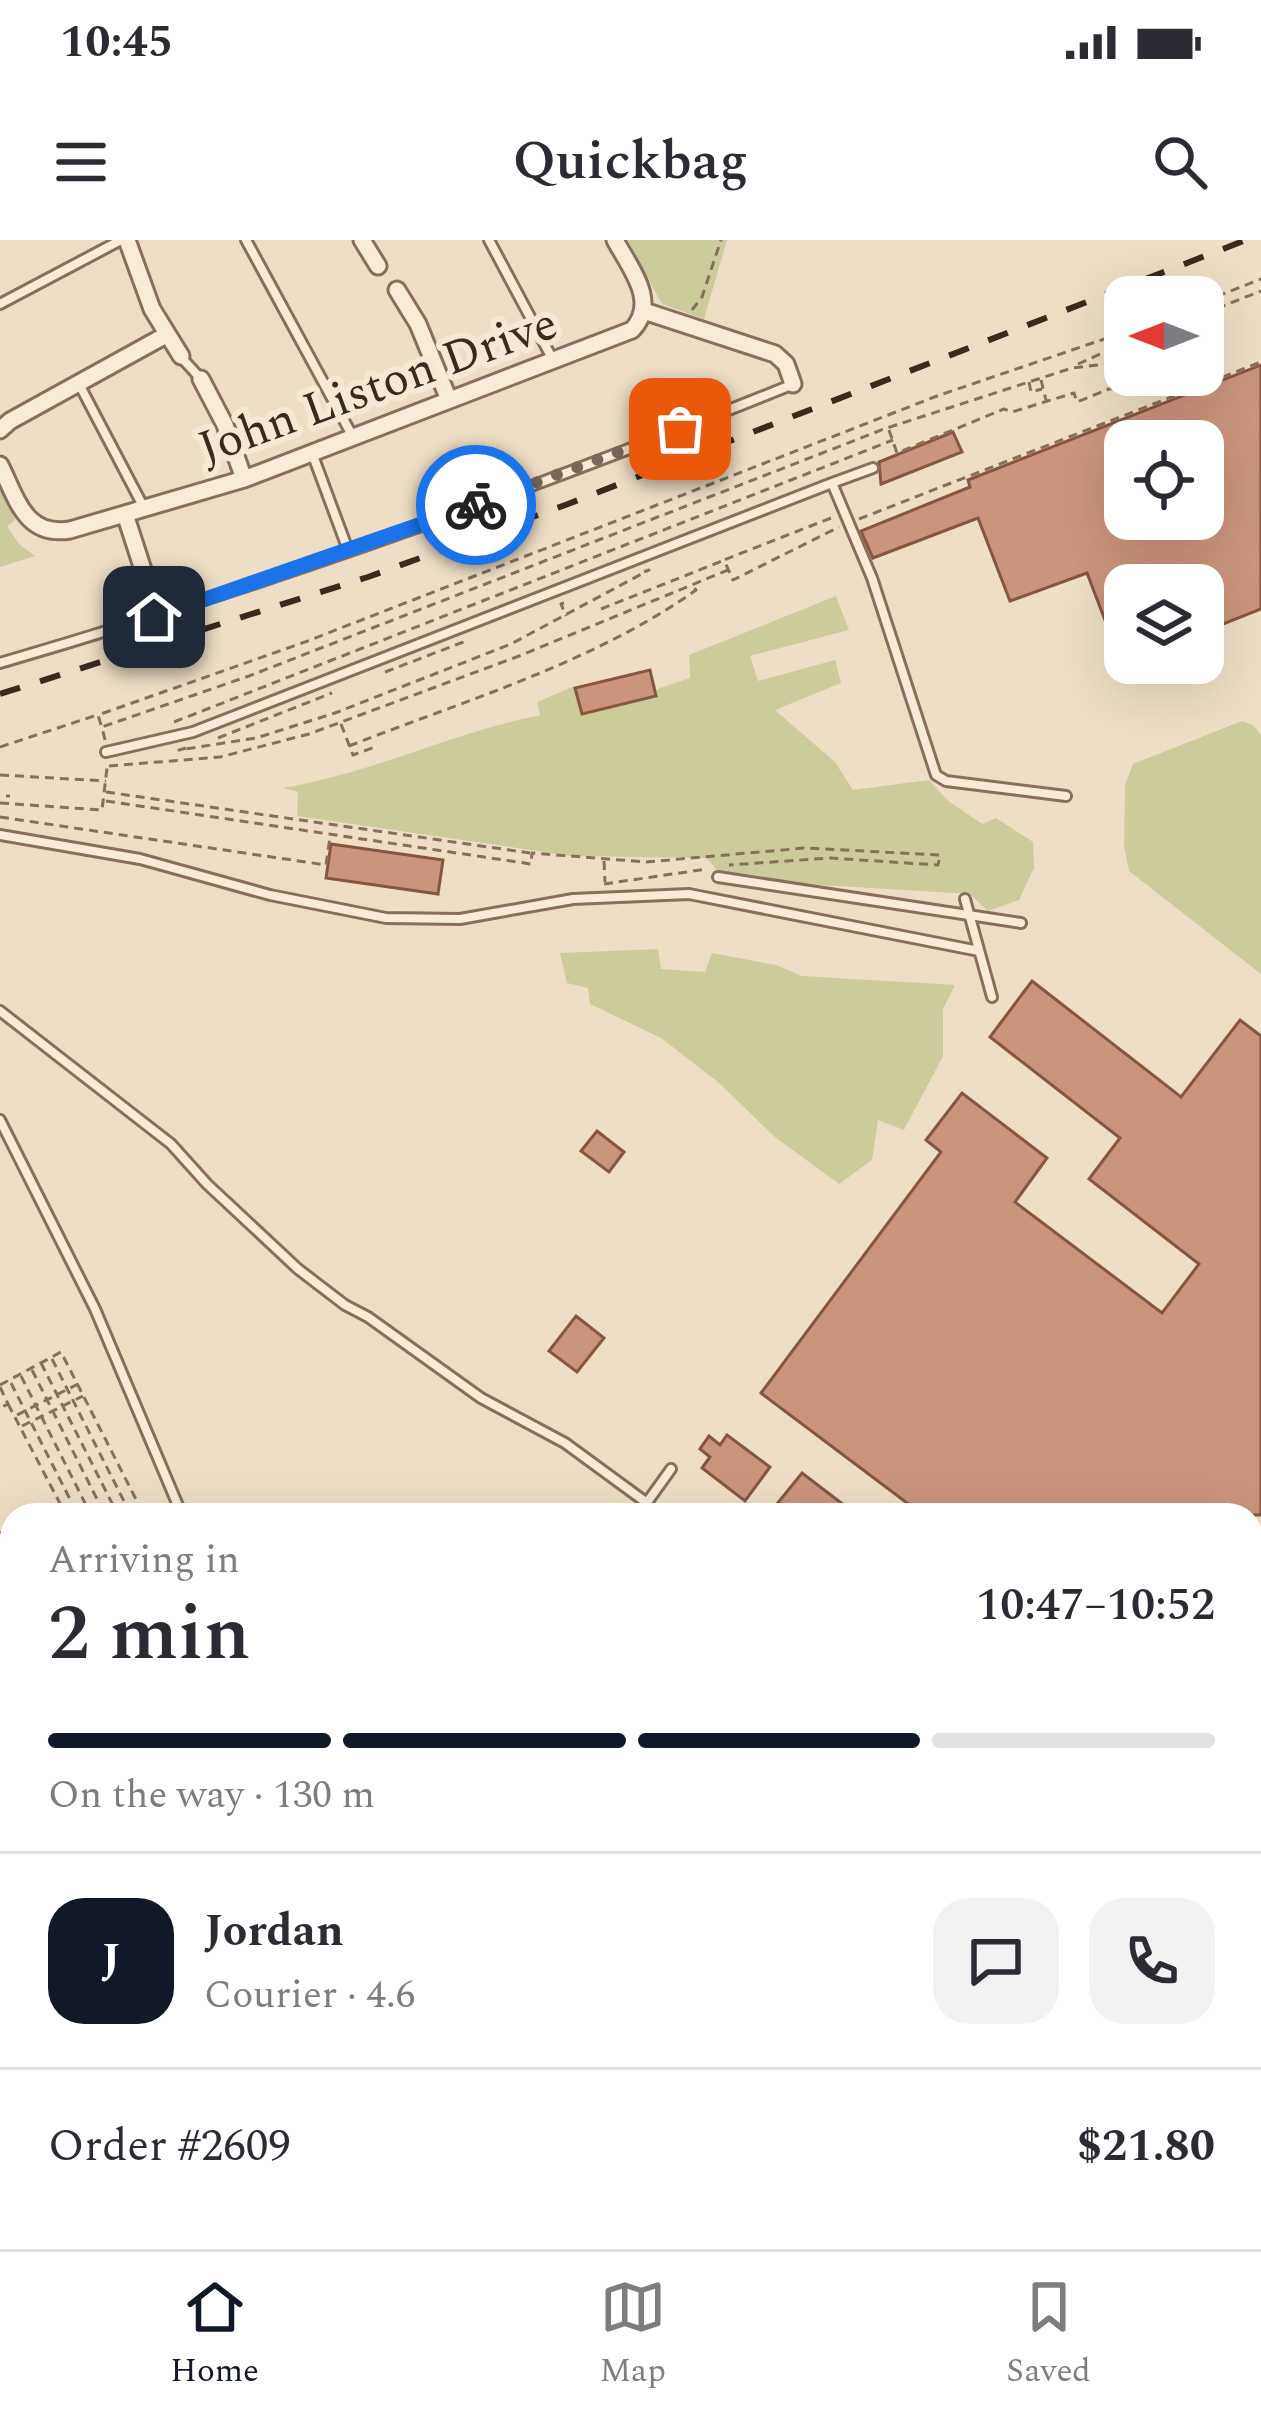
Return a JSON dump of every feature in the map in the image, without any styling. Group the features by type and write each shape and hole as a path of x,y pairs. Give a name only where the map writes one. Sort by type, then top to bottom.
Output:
{"street":[{"path":"124,240 166,335 181,356"},
{"path":"362,240 425,338 448,400"},
{"path":"615,240 642,291 644,310 775,354 794,384"},
{"name":"John Liston Drive","path":"0,465 28,520 49,532 70,530 244,478 628,333 644,310"},
{"path":"0,430 166,335"},
{"path":"201,379 225,425 244,478"},
{"path":"125,514 158,616"}],"lane":[{"path":"0,304 124,240"},
{"path":"246,240 353,437"},
{"path":"489,240 554,361"},
{"path":"181,356 201,379"},
{"path":"79,384 144,508"},
{"path":"0,663 158,616 531,486 794,384"},
{"path":"312,452 348,550"},
{"path":"106,752 193,732 873,468"},
{"path":"832,483 872,578 936,776 1066,796"},
{"path":"0,836 140,859 286,899 386,918 460,919 573,899 689,894 979,951"},
{"path":"718,877 1021,923"},
{"path":"965,899 992,998"},
{"path":"0,1011 171,1144 207,1184 314,1281 481,1398 565,1443 647,1503 671,1469"},
{"path":"0,1120 95,1309 177,1503"}],"path":[{"path":"688,323 721,240"},
{"path":"1224,294 1261,279"},
{"path":"1224,306 1261,291"},
{"path":"0,747 253,661 973,383 1104,339"},
{"path":"1078,367 1082,359 1104,351"},
{"path":"1224,376 1261,362"},
{"path":"102,727 250,676 888,428 1041,377 1104,364"},
{"path":"1041,377 1046,401"},
{"path":"1029,382 1031,392 1043,389"},
{"path":"973,383 978,398"},
{"path":"888,428 897,453 1004,410 1074,393 1077,401 1104,391"},
{"path":"724,560 733,580 788,549 1172,396"},
{"path":"159,727 893,440"},
{"path":"601,609 844,513"},
{"path":"344,688 179,751 256,738 324,717 511,644 649,570 584,595"},
{"path":"349,746 593,650 650,621 728,570"},
{"path":"486,572 508,609"},
{"path":"481,586 492,615"},
{"path":"107,766 236,754 341,723 695,589"},
{"path":"566,616 561,604 573,599"},
{"path":"383,673 476,637"},
{"path":"0,803 99,810 107,766 98,715"},
{"path":"116,722 122,750"},
{"path":"341,723 352,755 375,747"},
{"path":"0,775 106,782"},
{"path":"105,792 165,796 604,861 687,860 787,848 940,855 938,865 787,859 596,885"},
{"path":"8,795 10,804"},
{"path":"104,801 531,864 532,853"},
{"path":"0,817 326,865 331,835"},
{"path":"604,861 605,884"},
{"path":"60,1503 0,1386 61,1352 138,1503"},
{"path":"52,1358 125,1503"},
{"path":"41,1363 112,1503"},
{"path":"31,1369 99,1503"},
{"path":"20,1374 85,1503"},
{"path":"9,1380 72,1503"},
{"path":"15,1416 78,1384"},
{"path":"20,1427 84,1396"},
{"path":"0,1408 8,1404"}],"green space":[{"path":"627,240 727,240 704,319 662,304"},
{"path":"0,485 15,520 7,526 35,556 0,567"},
{"path":"836,596 849,630 750,656 758,681 835,660 841,683 775,710 835,762 853,790 929,780 947,800 982,824 996,818 1033,842 1034,868 1019,900 988,911 970,894 821,885 718,872 707,858 571,856 297,816 298,792 283,788 540,715 537,702 575,686 583,714 690,678 689,655"},
{"path":"1242,721 1261,735 1261,974 1129,871 1124,846 1125,785 1133,764"},
{"path":"658,949 661,969 705,972 712,953 776,965 802,976 955,985 943,1009 943,1056 904,1130 878,1120 872,1160 839,1184 775,1137 718,1082 661,1038 590,1004 588,988 567,983 560,953"}],"building":[{"path":"1261,365 1261,609 1224,624 1224,564 1104,564 1104,618 1087,573 1010,601 978,518 873,558 861,531 970,487 968,480 1104,427 1104,540 1224,540 1224,420 1121,420 1182,396 1224,396 1224,380"},
{"path":"953,432 962,452 881,484 879,462"},
{"path":"650,670 656,696 582,714 575,688"},
{"path":"331,844 443,860 438,894 326,878"},
{"path":"1032,981 1181,1097 1240,1020 1261,1036 1261,1503 907,1503 761,1393 941,1152 926,1140 962,1093 1047,1158 1015,1202 1162,1313 1199,1264 1089,1179 1120,1138 990,1037"},
{"path":"597,1131 624,1152 609,1172 581,1151"},
{"path":"576,1316 604,1338 577,1372 549,1351"},
{"path":"727,1435 770,1467 745,1501 702,1468 710,1457 700,1449 709,1436 720,1445"},
{"path":"802,1473 841,1503 778,1503"}],"railway":[{"path":"0,694 368,577 1246,240"}],"way so far":[{"path":"476,505 680,429"}],"route":[{"path":"154,617 476,505"}]}
